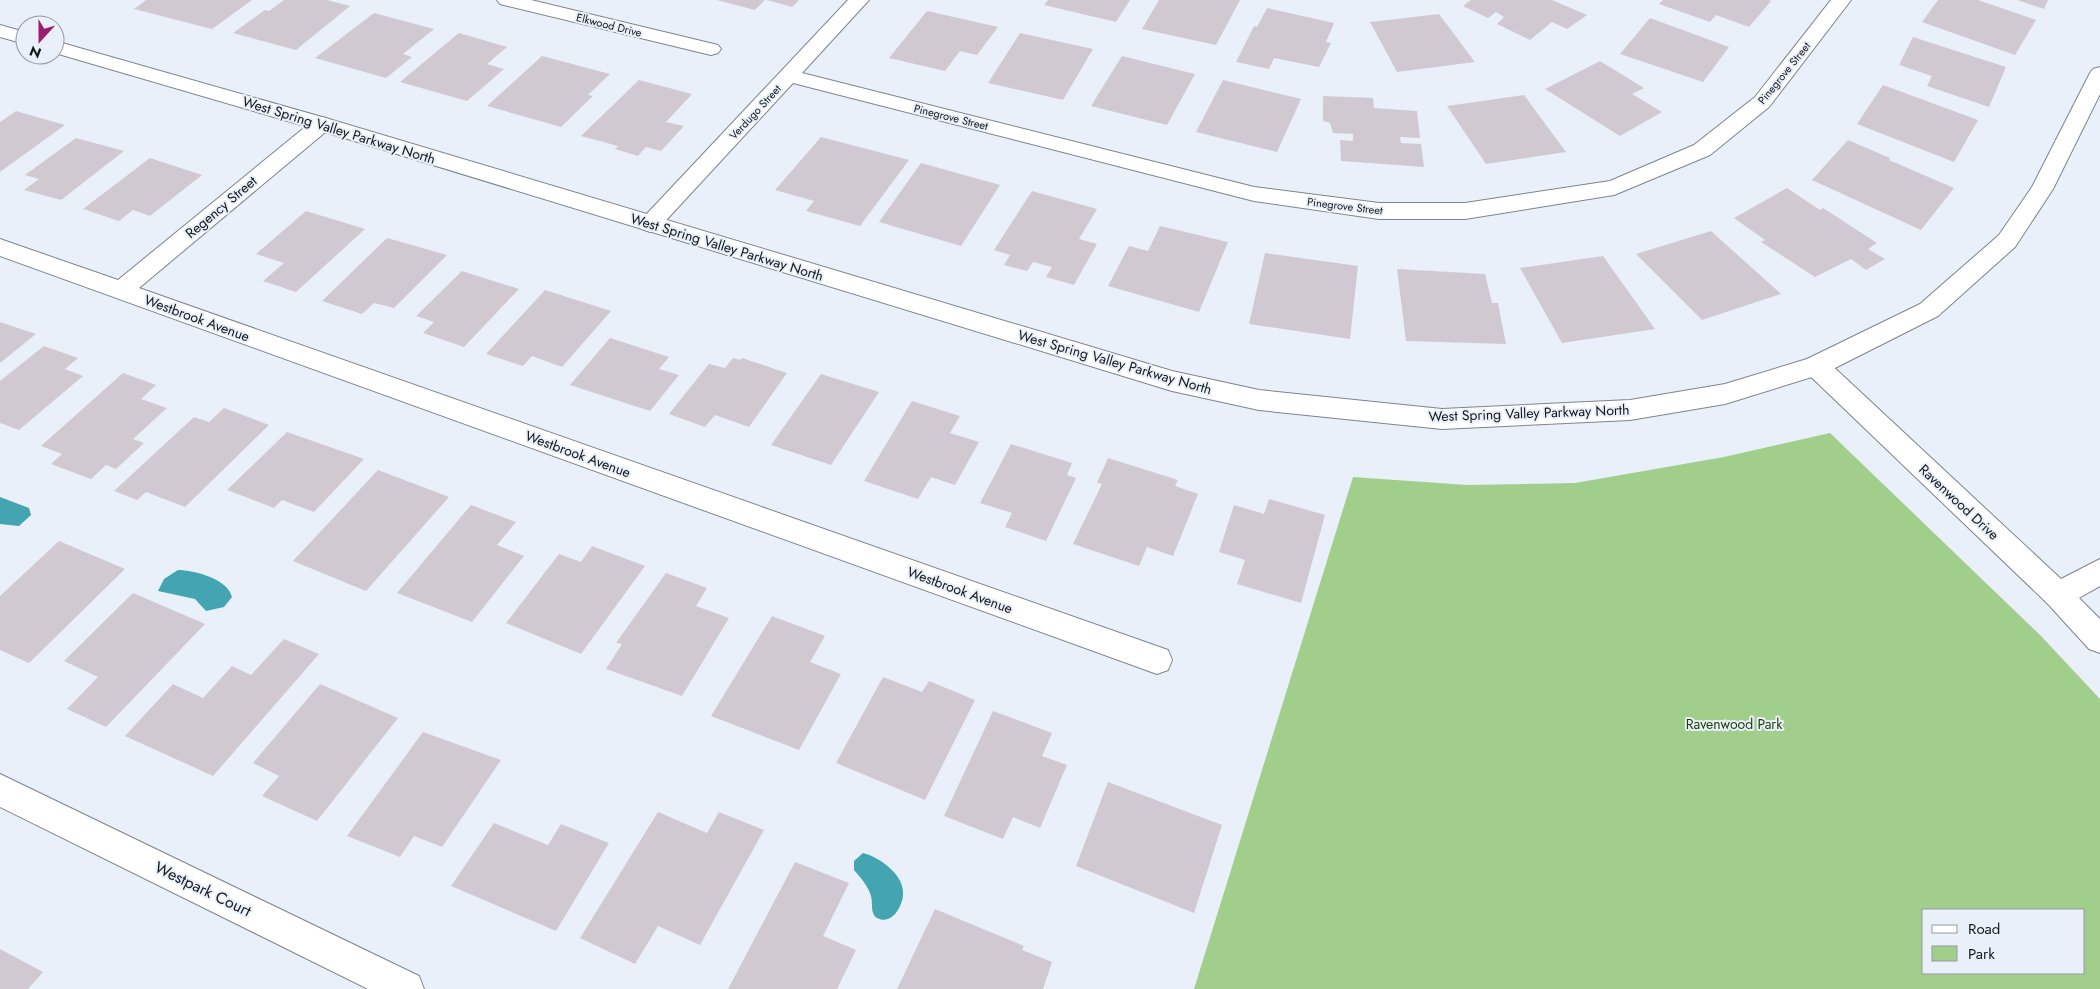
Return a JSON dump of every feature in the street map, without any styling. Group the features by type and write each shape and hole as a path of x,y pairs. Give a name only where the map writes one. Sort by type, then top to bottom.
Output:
{"street":[{"name":"Elkwood Drive","path":"508,0 711,49"},
{"name":"Verdugo Street","path":"650,224 859,0"},
{"name":"Pinegrove Street","path":"788,76 1254,194 1379,211 1465,211 1614,188 1702,150 1762,102 1841,0"},
{"path":"0,31 15,35"},
{"name":"West Spring Valley Parkway North","path":"65,50 322,124 1172,381 1259,400 1442,419 1630,410 1725,394 1816,366 1929,310 2007,241 2042,190 2100,73"},
{"name":"Regency Street","path":"121,290 322,124"},
{"name":"Westbrook Avenue","path":"0,247 1157,660"},
{"name":"Ravenwood Drive","path":"1816,366 2058,595 2100,640"},
{"path":"2058,595 2100,571"},
{"name":"Westpark Court","path":"0,790 406,989"}],"green space":[{"name":"Ravenwood Park","path":"1830,433 2041,636 2100,699 2100,989 1194,989 1353,477 1467,485 1575,483 1724,457"}],"water":[{"path":"0,497 29,508 31,515 19,526 0,524"},
{"path":"178,570 210,577 224,585 232,597 224,607 206,611 195,599 158,591 164,579"},
{"path":"863,853 883,862 895,873 902,885 903,897 899,908 888,919 882,920 875,916 870,892 854,870 854,861"}],"building":[{"path":"146,0 252,0 212,29 134,9"},
{"path":"284,0 327,0 350,6 296,50 233,33 265,10 269,11"},
{"path":"717,0 765,0 755,10"},
{"path":"767,0 799,0 792,7"},
{"path":"1048,0 1130,0 1116,22 1044,5"},
{"path":"1159,0 1240,0 1216,45 1142,29"},
{"path":"1471,0 1552,0 1587,15 1567,29 1552,22 1530,40 1497,24 1504,17 1496,12 1488,18 1463,6"},
{"path":"1663,0 1771,1 1749,27 1716,15 1710,22 1659,4"},
{"path":"1938,0 1978,0 2036,20 2015,55 1922,22"},
{"path":"2017,0 2048,0 2044,9"},
{"path":"1267,8 1334,23 1326,42 1331,43 1319,67 1274,58 1269,69 1236,62 1254,26 1257,27"},
{"path":"927,11 998,27 977,55 960,51 945,71 889,58"},
{"path":"374,13 434,29 403,54 412,57 386,78 315,58"},
{"path":"1439,14 1475,62 1397,72 1370,22"},
{"path":"1650,18 1729,47 1703,82 1620,54"},
{"path":"459,33 507,47 487,64 504,69 467,101 400,82"},
{"path":"1020,33 1093,49 1063,100 988,83"},
{"path":"1913,37 2006,67 1989,107 1927,86 1932,76 1899,65"},
{"path":"542,56 610,74 588,95 593,96 561,127 487,106"},
{"path":"1122,56 1195,74 1167,125 1091,106"},
{"path":"1600,61 1644,88 1632,94 1662,112 1620,136 1545,89"},
{"path":"639,80 692,94 666,122 684,126 661,151 646,147 638,156 615,149 618,146 581,136"},
{"path":"1223,80 1301,99 1277,152 1196,132"},
{"path":"1883,85 1978,120 1954,162 1857,124"},
{"path":"1524,95 1566,152 1486,164 1447,106"},
{"path":"1323,96 1373,98 1374,108 1417,111 1420,138 1400,137 1401,143 1421,144 1424,167 1341,161 1340,140 1353,141 1353,134 1333,133 1330,123 1323,121"},
{"path":"16,111 65,125 0,172 0,122"},
{"path":"821,137 909,160 860,226 806,211 814,201 775,190"},
{"path":"76,138 124,151 61,200 24,190 39,179 25,175"},
{"path":"1848,140 1954,188 1921,230 1812,180"},
{"path":"150,158 202,175 150,216 133,210 119,221 83,209"},
{"path":"921,163 1000,185 961,246 879,222"},
{"path":"1787,188 1820,210 1823,208 1877,243 1868,249 1885,259 1866,270 1851,259 1815,277 1761,242 1765,240 1734,218"},
{"path":"1032,191 1097,209 1079,239 1097,244 1074,285 1046,277 1052,267 1033,262 1027,271 1004,265 1010,255 994,250"},
{"path":"306,211 365,229 296,292 263,281 284,263 256,254"},
{"path":"1160,226 1228,242 1199,312 1108,286 1129,246 1148,251"},
{"path":"1711,231 1781,294 1702,320 1636,254"},
{"path":"387,238 447,255 394,308 374,303 362,314 322,301"},
{"path":"1265,253 1358,266 1350,339 1249,324"},
{"path":"1603,256 1655,329 1562,343 1520,268"},
{"path":"1397,269 1485,274 1492,303 1498,303 1506,344 1406,341"},
{"path":"462,271 519,289 464,347 423,333 434,322 416,316"},
{"path":"545,290 611,311 562,367 532,356 523,366 486,354"},
{"path":"0,322 36,334 0,363"},
{"path":"610,338 669,357 659,369 679,375 650,411 570,385"},
{"path":"44,346 78,358 65,369 83,376 19,430 0,423 0,381"},
{"path":"733,358 740,360 742,358 787,373 749,427 715,415 705,427 669,414 709,364 725,368"},
{"path":"123,373 156,385 141,399 167,408 133,439 144,443 116,469 106,465 91,479 51,464 62,454 41,446"},
{"path":"821,374 879,392 831,465 771,445"},
{"path":"912,401 960,416 950,433 979,442 955,485 931,477 918,499 864,481"},
{"path":"224,408 269,425 185,507 146,492 137,500 114,491 194,417 209,422"},
{"path":"287,432 364,459 314,512 282,500 274,508 227,490"},
{"path":"1011,444 1072,463 1067,475 1076,478 1046,541 1005,527 1012,513 980,503"},
{"path":"1108,458 1178,480 1175,486 1198,494 1173,556 1147,547 1139,566 1073,544 1102,484 1097,483"},
{"path":"378,470 449,497 366,591 293,561"},
{"path":"1269,499 1325,515 1301,603 1237,584 1245,560 1219,552 1234,505 1264,514"},
{"path":"471,505 516,522 497,545 524,556 472,622 397,593"},
{"path":"59,541 125,569 29,663 0,650 0,596"},
{"path":"592,546 645,566 581,654 506,623 559,554 581,562"},
{"path":"666,573 707,588 696,606 729,618 682,696 606,669 622,644 616,643"},
{"path":"133,593 205,624 106,727 67,709 98,677 64,661"},
{"path":"772,616 825,636 810,662 841,674 799,750 711,716"},
{"path":"284,639 319,654 213,776 125,736 173,684 203,698 232,666 251,675"},
{"path":"883,677 922,692 929,681 975,700 925,800 836,763"},
{"path":"320,684 398,718 317,821 262,796 279,776 253,763"},
{"path":"993,711 1052,733 1042,756 1067,765 1040,828 1013,817 1003,839 944,816"},
{"path":"423,732 501,760 442,847 414,836 400,857 347,836"},
{"path":"1108,782 1222,825 1194,913 1076,866"},
{"path":"658,812 707,833 719,812 764,830 700,945 658,926 635,964 580,938"},
{"path":"494,823 548,845 561,824 609,843 556,931 451,886"},
{"path":"795,862 849,883 823,936 856,950 837,989 728,989"},
{"path":"935,909 1024,946 1022,950 1052,962 1043,989 897,989"},
{"path":"0,949 43,972 28,989 0,989"}]}
